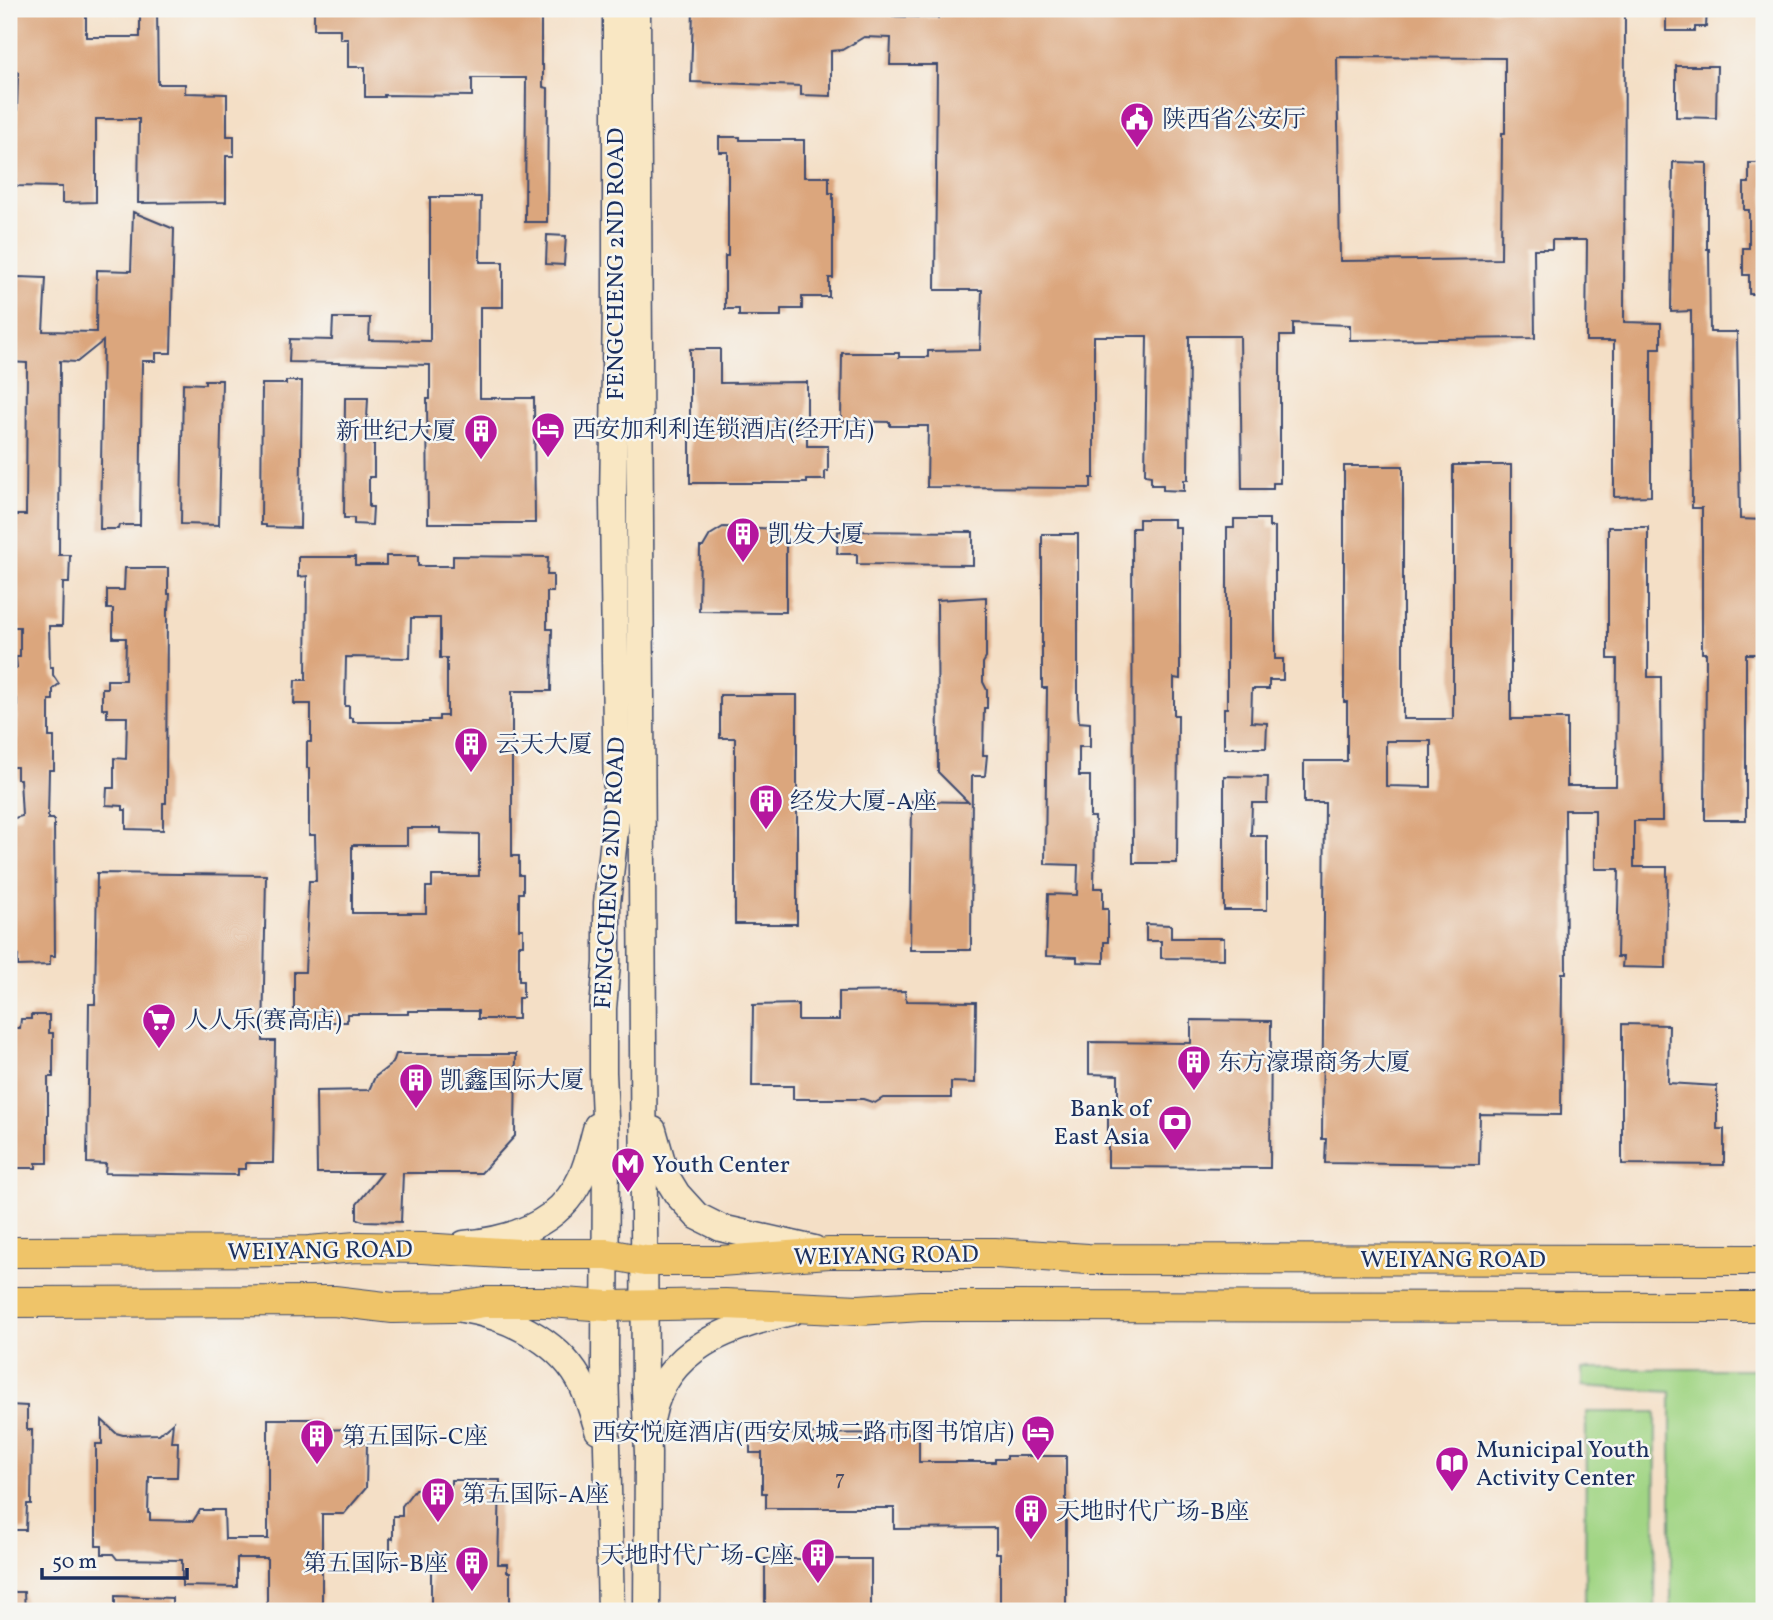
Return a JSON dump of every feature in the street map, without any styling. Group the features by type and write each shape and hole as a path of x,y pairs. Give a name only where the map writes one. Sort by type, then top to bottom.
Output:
{"main road":[{"name":"FENGCHENG 2ND ROAD","path":"611,1611 605,1365 607,1254 603,1008 607,963 607,903 617,811 613,501 616,9"},
{"name":"FENGCHENG 2ND ROAD","path":"637,9 647,1611"},
{"path":"643,1065 653,1130 664,1169 677,1194 697,1216 731,1231 829,1253"},
{"path":"422,1248 511,1236 528,1230 559,1207 572,1194 581,1179 589,1157 598,1122 603,1072"},
{"name":"WEIYANG ROAD","path":"9,1252 309,1251 356,1247 519,1254 607,1254 645,1261 720,1261 829,1253 995,1253 1088,1259 1764,1259"},
{"name":"WEIYANG ROAD","path":"9,1301 334,1301 393,1308 549,1301 607,1306 725,1304 859,1310 921,1306 1764,1307"},
{"path":"453,1307 494,1316 519,1327 537,1337 567,1362 588,1397 598,1430 608,1495"},
{"path":"648,1453 654,1405 661,1390 670,1375 701,1344 735,1327 807,1309"}],"green space":[{"path":"1582,1369 1764,1369 1764,1611 1671,1611 1671,1392 1582,1386"},
{"path":"1586,1412 1656,1412 1655,1611 1585,1611"}],"building":[{"path":"9,9 86,9 86,37 140,37 140,9 157,9 158,84 185,84 185,93 227,94 227,136 234,136 234,156 226,156 226,202 138,203 139,119 96,119 96,202 62,203 62,187 15,186 18,72 9,73"},
{"path":"314,9 541,9 541,65 543,87 548,88 547,222 525,222 526,78 472,78 472,96 365,97 365,67 348,67 348,39 340,39 340,29 314,29"},
{"path":"693,9 890,10 890,16 938,18 938,9 1625,10 1624,322 1661,323 1661,348 1651,348 1651,496 1614,497 1614,341 1586,341 1587,240 1552,240 1552,249 1534,249 1535,338 1350,340 1350,325 1293,323 1293,336 1280,336 1280,483 1273,483 1273,489 1242,489 1240,336 1189,336 1188,480 1184,480 1184,491 1163,490 1163,485 1151,485 1151,476 1145,475 1147,336 1094,336 1094,478 1091,478 1091,488 927,487 928,426 890,426 890,422 841,421 842,353 899,353 899,357 928,357 928,351 980,350 982,290 935,290 937,65 890,65 891,38 864,37 842,50 831,51 831,96 801,95 801,86 691,82","holes":["1337,57 1505,58 1501,259 1340,261"]},
{"path":"1666,9 1707,9 1706,27 1695,27 1695,31 1666,31"},
{"path":"1676,66 1717,66 1716,118 1676,117"},
{"path":"719,137 740,137 740,140 804,140 804,177 829,177 829,193 833,193 833,278 829,278 829,297 802,297 802,309 781,309 781,316 739,316 739,309 725,309 728,152 719,152"},
{"path":"1673,162 1707,163 1710,332 1737,332 1740,519 1764,520 1764,654 1746,654 1746,820 1705,820 1706,653 1702,653 1702,508 1692,508 1691,311 1671,312"},
{"path":"1749,163 1764,163 1764,294 1749,294 1749,275 1743,275 1743,248 1749,248 1749,210 1744,210 1744,183 1749,183"},
{"path":"430,197 481,197 480,262 503,262 503,307 480,307 480,398 534,398 535,523 428,523 427,399 430,399 430,365 289,362 290,339 332,340 333,318 370,318 369,340 430,341"},
{"path":"133,212 174,229 171,353 156,353 156,361 142,361 140,525 119,525 118,529 100,529 103,341 77,362 60,361 59,555 70,555 69,583 63,583 62,626 49,626 50,667 53,667 53,675 59,684 53,689 53,700 49,700 49,737 54,737 54,770 49,770 48,819 54,819 55,956 50,956 50,965 18,966 18,955 13,955 11,819 22,816 20,779 17,779 17,767 12,767 12,739 17,739 17,699 12,698 12,668 17,668 16,657 20,657 20,627 9,627 9,515 26,515 27,363 9,362 9,287 12,281 19,277 46,278 43,331 96,332 97,270 131,271"},
{"path":"547,235 566,236 564,265 546,264"},
{"path":"690,349 720,349 720,383 807,382 807,446 828,446 828,471 825,471 825,480 807,480 807,483 690,483"},
{"path":"205,380 222,380 219,525 181,524 183,383 205,384"},
{"path":"286,381 302,381 300,528 261,525 262,384 286,384"},
{"path":"345,398 368,398 367,419 374,419 374,477 369,477 369,507 373,507 372,525 354,524 354,518 344,518"},
{"path":"1453,465 1511,465 1511,719 1567,719 1567,786 1616,786 1617,659 1608,659 1608,527 1648,527 1648,677 1661,677 1662,821 1634,821 1634,867 1667,867 1666,968 1622,967 1623,957 1617,957 1619,869 1595,869 1595,810 1565,810 1566,973 1562,973 1561,1115 1480,1114 1479,1165 1325,1163 1326,1139 1322,1139 1325,803 1304,803 1304,761 1347,761 1347,702 1344,702 1344,466 1403,466 1403,719 1453,719","holes":["1386,741 1431,741 1431,787 1386,786"]},
{"path":"1139,519 1174,519 1174,527 1180,527 1180,679 1174,678 1174,715 1178,715 1177,863 1133,863 1132,528 1139,528"},
{"path":"1234,519 1269,519 1269,527 1275,527 1275,659 1283,659 1283,680 1269,680 1269,689 1252,689 1251,722 1267,723 1266,748 1224,748 1224,708 1227,708 1227,528 1234,528"},
{"name":"凯发大厦","path":"723,527 786,529 786,612 699,611 700,547 703,547 710,535"},
{"path":"838,531 973,532 973,565 857,564 857,554 837,554"},
{"path":"1042,534 1078,534 1078,708 1079,722 1090,723 1090,747 1079,747 1079,776 1090,776 1090,817 1095,817 1094,888 1103,888 1103,909 1108,909 1108,942 1104,942 1104,963 1077,962 1077,957 1046,956 1048,894 1077,895 1078,865 1045,864 1047,688 1042,688"},
{"path":"386,556 418,556 418,566 453,566 453,556 548,557 547,575 553,575 553,592 547,592 547,629 552,629 551,691 512,691 512,856 519,856 519,875 523,875 523,893 519,893 519,929 523,929 523,945 519,945 519,981 523,981 523,998 518,998 518,1019 478,1019 478,1011 408,1011 408,1014 347,1014 347,1022 294,1022 294,972 305,972 309,881 316,881 315,835 309,835 307,768 307,742 311,742 311,704 294,704 295,680 306,680 307,576 298,577 298,557 355,557 355,565 386,565","holes":["411,618 440,618 440,658 447,658 447,716 439,716 439,720 429,722 353,722 353,718 349,718 349,706 345,706 346,657 410,658","407,828 440,828 440,833 479,834 479,876 432,876 432,887 426,887 426,913 352,913 352,845 407,845"]},
{"path":"125,568 168,568 170,594 167,609 166,803 163,803 163,830 126,829 126,810 123,810 123,806 106,805 107,788 114,788 114,758 126,759 127,717 107,717 107,709 102,709 102,688 107,688 107,680 125,680 126,638 113,638 113,609 107,609 107,590 124,590"},
{"path":"986,597 986,658 983,663 983,682 987,690 987,708 984,708 983,755 987,755 985,776 972,776 971,950 910,950 912,801 968,802 938,772 937,600"},
{"name":"经发大厦-A座","path":"720,695 797,695 797,924 735,924 735,738 720,738"},
{"path":"1224,776 1268,777 1267,803 1252,803 1251,836 1267,836 1267,910 1224,910"},
{"path":"97,873 266,875 263,1041 275,1041 273,1163 246,1163 246,1169 238,1169 238,1175 105,1173 106,1164 87,1163 89,1004 95,1004"},
{"path":"1146,924 1171,925 1171,938 1224,938 1224,959 1161,958 1161,941 1146,941"},
{"path":"905,991 906,1001 976,1002 975,1083 951,1082 951,1098 883,1098 875,1103 863,1099 793,1099 793,1086 752,1086 753,1005 798,1004 798,1020 839,1020 839,992"},
{"path":"31,1015 49,1015 49,1033 53,1033 53,1077 48,1077 48,1163 36,1163 36,1168 9,1168 9,1028 20,1028 21,1019 31,1019"},
{"name":"东方濠璟商务大厦","path":"1191,1020 1271,1021 1270,1168 1108,1167 1108,1110 1118,1110 1118,1075 1089,1074 1089,1042 1191,1043"},
{"path":"1622,1024 1669,1025 1668,1083 1717,1086 1717,1129 1724,1129 1724,1165 1622,1164"},
{"name":"凯鑫国际大厦","path":"396,1054 516,1054 515,1136 481,1173 403,1173 401,1222 363,1221 357,1219 357,1204 382,1173 317,1173 316,1091 369,1090 375,1077 393,1063"},
{"path":"9,1405 27,1406 27,1430 32,1430 31,1504 27,1504 26,1530 9,1530"},
{"path":"268,1419 318,1419 318,1430 353,1429 353,1444 367,1443 366,1488 344,1514 322,1514 322,1611 267,1611 267,1558 237,1558 237,1587 182,1586 182,1560 117,1559 113,1554 102,1554 102,1546 96,1546 96,1444 102,1444 102,1420 116,1433 123,1435 159,1434 173,1422 171,1442 178,1442 177,1477 149,1477 150,1520 193,1521 200,1510 224,1510 225,1539 268,1539"},
{"path":"919,1433 919,1462 995,1462 995,1459 1007,1459 1007,1456 1066,1456 1066,1611 1000,1611 1000,1553 996,1553 996,1528 894,1529 894,1508 766,1508 766,1493 762,1493 762,1453 750,1453 750,1434"},
{"path":"451,1480 500,1480 498,1564 507,1564 507,1572 510,1572 510,1611 431,1611 431,1563 390,1562 393,1516 402,1516 402,1506 415,1489 451,1489"},
{"name":"天地时代广场-C座","path":"765,1559 871,1559 871,1611 765,1611"},
{"path":"9,1592 24,1592 25,1611 9,1611"},
{"path":"115,1596 172,1598 172,1611 115,1611"}],"place":[{"name":"陕西省公安厅","path":"1137,149"},
{"name":"西安加利利连锁酒店(经开店)","path":"548,459"},
{"name":"新世纪大厦","path":"481,461"},
{"name":"凯发大厦","path":"743,564"},
{"name":"云天大厦","path":"471,774"},
{"name":"经发大厦-A座","path":"766,831"},
{"name":"人人乐(赛高店)","path":"159,1050"},
{"name":"东方濠璟商务大厦","path":"1194,1092"},
{"name":"凯鑫国际大厦","path":"416,1110"},
{"name":"Bank of East Asia","path":"1175,1152"},
{"name":"Youth Center","path":"628,1194"},
{"name":"西安悦庭酒店(西安凤城二路市图书馆店)","path":"1038,1462"},
{"name":"第五国际-C座","path":"317,1466"},
{"name":"Municipal Youth Activity Center","path":"1452,1493"},
{"name":"第五国际-A座","path":"438,1524"},
{"name":"天地时代广场-B座","path":"1031,1541"},
{"name":"天地时代广场-C座","path":"818,1585"},
{"name":"第五国际-B座","path":"472,1593"}]}
